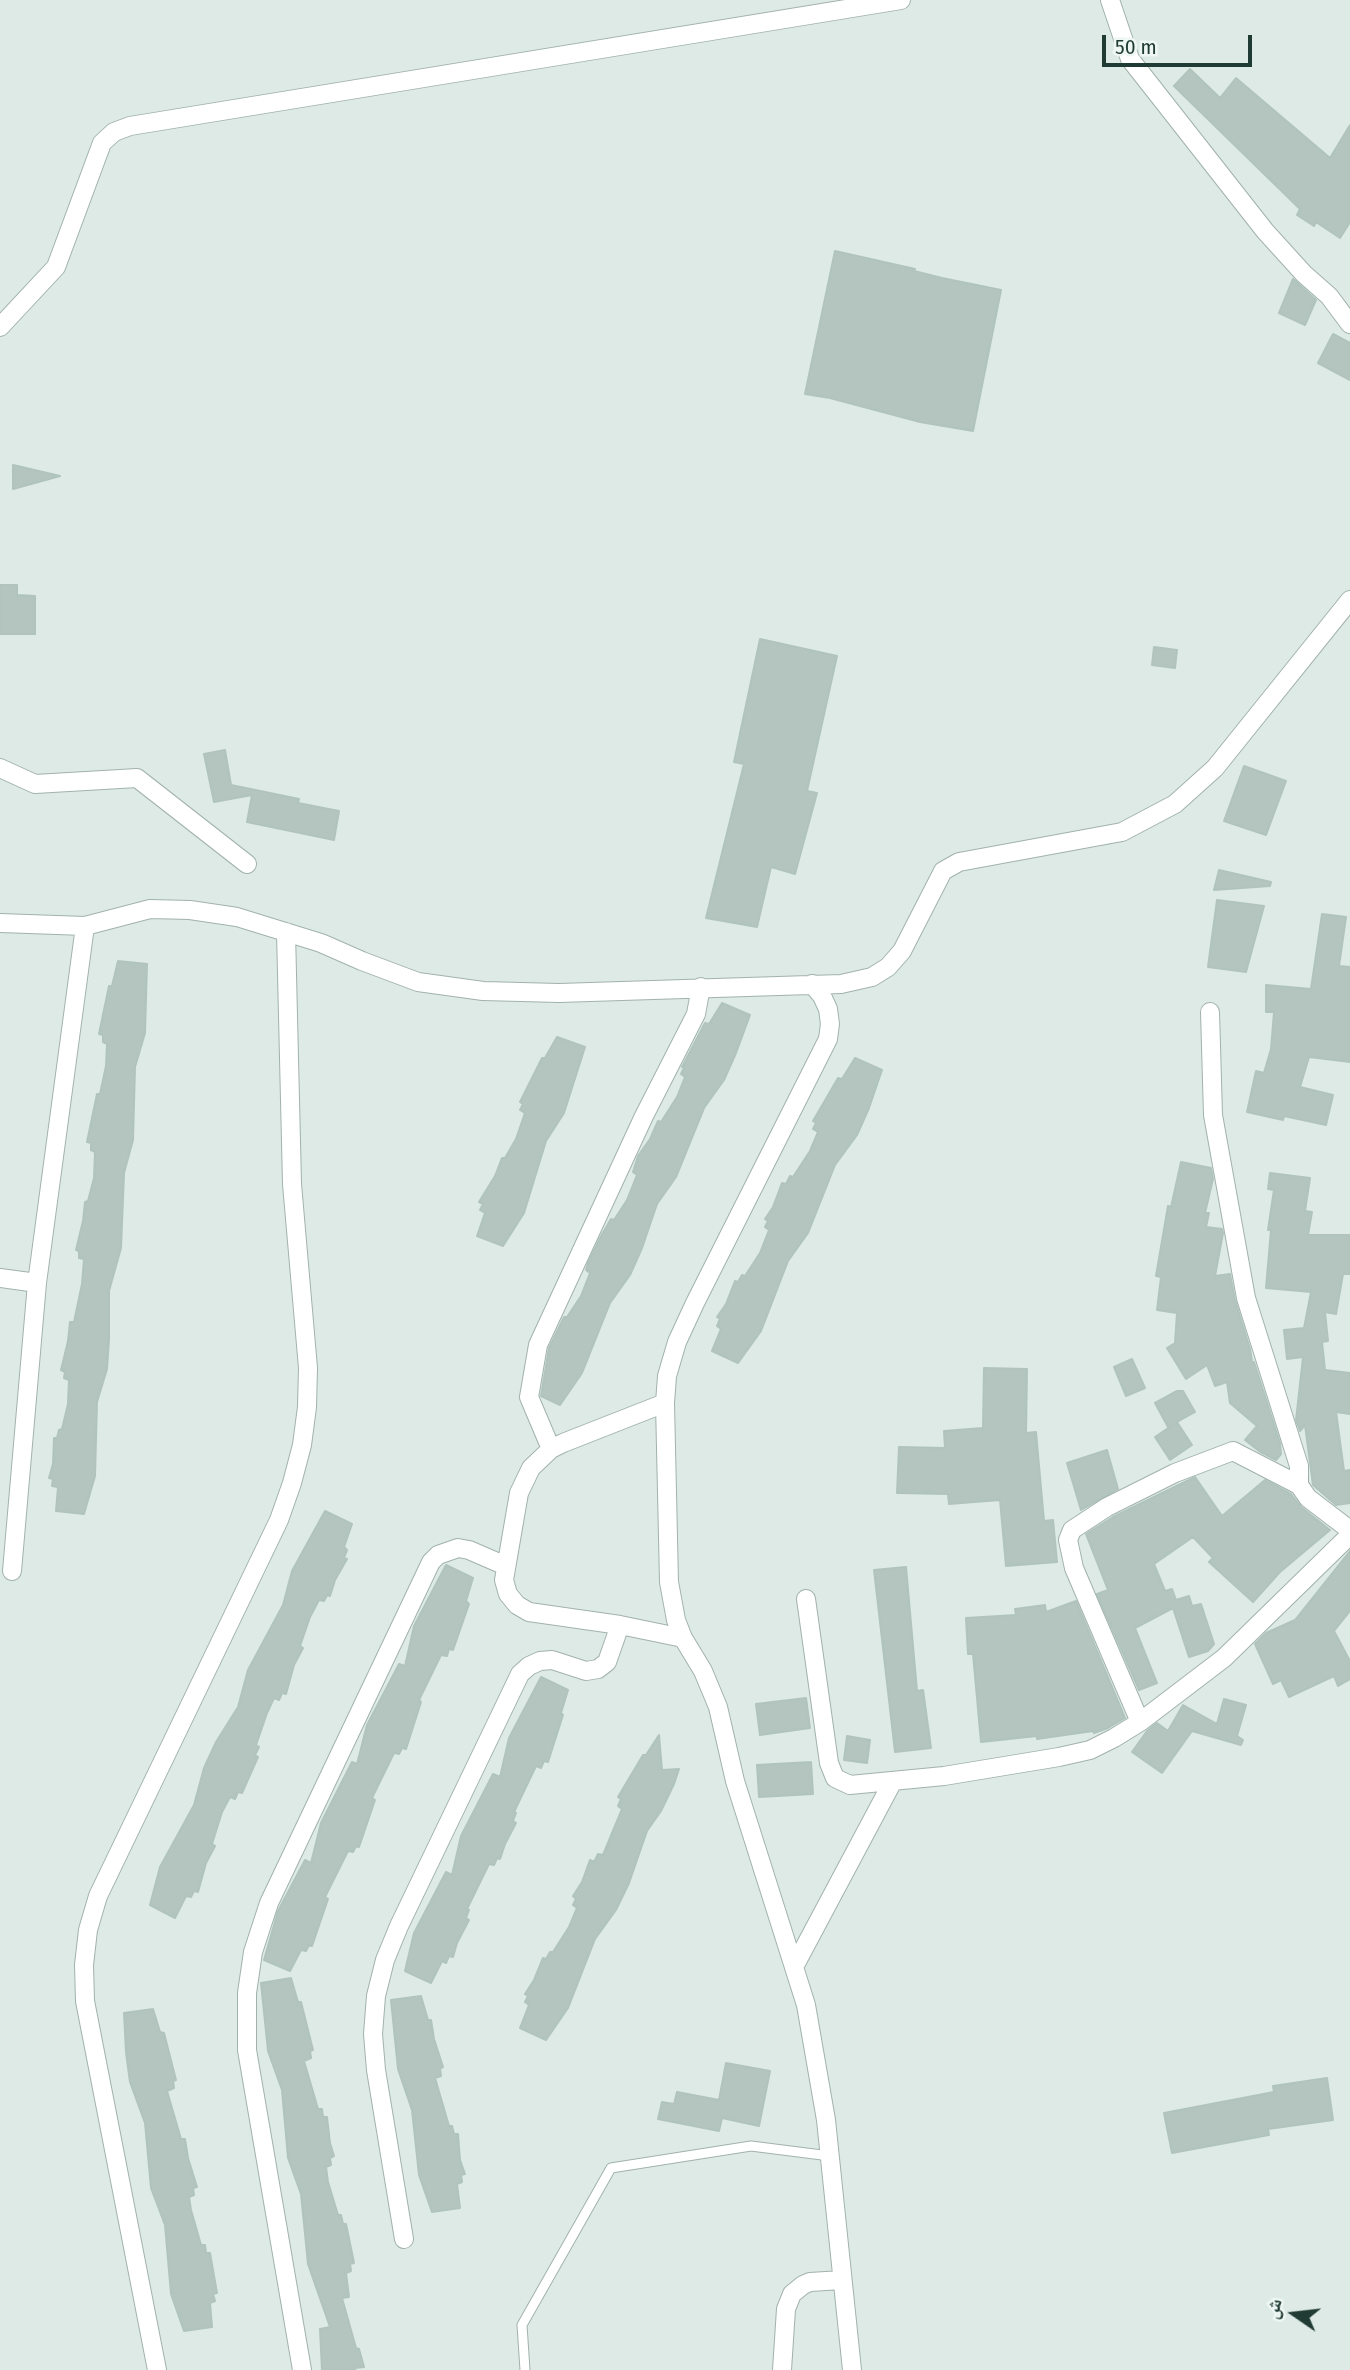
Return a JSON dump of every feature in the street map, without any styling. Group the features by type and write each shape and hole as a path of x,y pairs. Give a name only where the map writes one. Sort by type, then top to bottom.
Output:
{"street":[{"path":"0,327 56,267 102,143 114,132 130,126 901,0"},
{"path":"1111,0 1130,59 1265,231 1304,274 1329,296 1350,324"},
{"path":"0,923 85,926 150,909 190,910 237,917 321,943 418,982 483,991 559,993 841,984 872,977 888,967 902,951 943,871 959,862 1122,832 1175,804 1215,768 1350,600"},
{"path":"0,768 35,785 137,778 247,864"},
{"path":"12,1571 37,1283 85,926"},
{"path":"156,2370 85,2001 84,1965 88,1930 98,1896 279,1520 302,1446 309,1367 292,1184 286,932"},
{"path":"812,984 828,1009 828,1039 677,1342 667,1376 665,1403 669,1582 671,1601 683,1638 704,1671 718,1707 735,1781 806,2004 830,2156 852,2370"},
{"path":"551,1449 529,1397 538,1345 643,1116 696,1014 701,987"},
{"path":"1210,1012 1213,1115 1246,1298 1299,1466 1299,1485"},
{"path":"0,1278 37,1283"},
{"path":"665,1403 551,1449 531,1468 519,1493 504,1580 508,1594 517,1605 529,1612 620,1625 683,1638"},
{"path":"1140,1723 1073,1568 1068,1540 1072,1530 1107,1507 1175,1473 1233,1451 1299,1485 1308,1498 1350,1530"},
{"path":"806,1599 831,1771 842,1783 850,1785 957,1774 1090,1750 1140,1723 1224,1658 1350,1535"},
{"path":"302,2370 247,2050 247,1993 253,1952 269,1903 431,1562 448,1550 458,1548 506,1566"},
{"path":"404,2239 376,2070 373,2034 376,1996 385,1960 520,1674 540,1661 552,1661 586,1671 598,1669 607,1662 620,1625"},
{"path":"794,1966 893,1781"},
{"path":"782,2370 786,2309 792,2294 810,2283 842,2280"}],"lane":[{"path":"525,2370 522,2325 611,2168 751,2146 830,2156"}],"building":[{"path":"1190,69 1220,98 1236,78 1330,158 1350,125 1350,222 1340,238 1316,222 1314,226 1297,215 1300,209 1174,86"},
{"path":"835,251 1001,290 973,431 920,422 805,394"},
{"path":"1293,279 1316,300 1305,325 1279,313"},
{"path":"1333,334 1350,343 1350,380 1318,363"},
{"path":"13,465 60,476 13,489"},
{"path":"0,585 17,585 17,595 35,596 35,634 0,634"},
{"path":"760,639 837,656 807,791 817,793 795,874 771,867 757,927 706,918 744,764 734,762"},
{"path":"1154,647 1177,650 1175,668 1152,665"},
{"path":"225,750 231,785 299,799 298,803 339,811 334,840 247,822 252,795 214,802 204,754"},
{"path":"1244,766 1286,781 1266,835 1224,821"},
{"path":"1219,870 1271,882 1270,886 1214,890"},
{"path":"1217,900 1264,906 1246,972 1208,967"},
{"path":"1322,914 1346,917 1339,966 1350,967 1350,1062 1309,1057 1300,1087 1333,1095 1326,1125 1247,1112 1256,1071 1264,1073 1271,1049 1274,1012 1266,1012 1266,985 1311,989"},
{"path":"118,961 147,964 145,1033 135,1067 133,1140 124,1173 121,1248 109,1291 107,1369 97,1402 95,1476 84,1514 56,1511 58,1487 52,1486 53,1479 49,1478 53,1464 54,1438 57,1438 59,1430 62,1429 68,1404 69,1380 64,1378 65,1372 61,1370 70,1322 74,1322 82,1284 84,1259 79,1258 79,1251 76,1250 85,1202 88,1201 94,1178 95,1152 91,1150 91,1143 87,1142 106,1066 107,1044 103,1042 103,1035 99,1034 109,986 112,986"},
{"path":"722,1003 750,1015 736,1053 724,1080 704,1108 676,1177 657,1204 642,1248 630,1275 610,1303 582,1373 560,1405 541,1396 549,1348 564,1317 567,1317 581,1296 590,1273 586,1270 588,1263 601,1236 627,1200 637,1175 633,1172 638,1156 658,1121 661,1122 677,1097 685,1077 681,1074 684,1068 682,1067 705,1023 709,1024"},
{"path":"557,1037 585,1047 564,1113 546,1141 524,1213 503,1246 477,1236 485,1213 480,1210 483,1204 479,1202 495,1176 502,1158 505,1158 516,1139 525,1113 520,1110 523,1104 520,1102 542,1058 545,1058"},
{"path":"855,1058 882,1070 869,1108 857,1135 835,1165 808,1233 788,1261 761,1331 738,1363 712,1351 721,1329 717,1326 720,1319 717,1317 726,1304 735,1281 738,1282 742,1275 745,1276 760,1253 769,1230 765,1227 768,1221 765,1219 773,1207 782,1183 786,1184 790,1176 793,1177 810,1151 818,1132 813,1129 816,1123 813,1121 838,1078 842,1079"},
{"path":"1181,1162 1211,1168 1213,1179 1205,1213 1209,1213 1206,1227 1222,1229 1223,1233 1215,1276 1230,1274 1252,1362 1280,1443 1281,1454 1276,1460 1245,1440 1257,1426 1230,1403 1227,1382 1215,1386 1207,1365 1186,1379 1167,1348 1175,1343 1177,1313 1157,1310 1161,1277 1156,1276 1168,1206 1171,1207"},
{"path":"1270,1173 1310,1178 1305,1211 1312,1212 1308,1235 1350,1235 1350,1274 1343,1274 1336,1314 1325,1312 1328,1341 1322,1342 1325,1370 1350,1373 1350,1414 1336,1412 1344,1471 1350,1470 1350,1503 1336,1505 1313,1485 1305,1425 1300,1431 1296,1420 1303,1357 1287,1359 1284,1330 1304,1328 1311,1292 1266,1288 1271,1230 1268,1230 1274,1190 1268,1189"},
{"path":"1132,1359 1145,1388 1126,1396 1114,1367"},
{"path":"984,1368 1027,1369 1026,1433 1036,1432 1044,1521 1053,1520 1057,1562 1006,1566 1000,1500 949,1504 948,1494 897,1493 899,1447 945,1448 944,1431 983,1428"},
{"path":"1177,1391 1183,1391 1195,1412 1168,1427 1155,1403"},
{"path":"1177,1422 1192,1445 1170,1460 1155,1437"},
{"path":"1107,1450 1118,1489 1081,1510 1067,1463"},
{"path":"1195,1477 1222,1516 1265,1480 1291,1494 1301,1507 1330,1530 1280,1572 1253,1602 1209,1562 1213,1558 1193,1537 1154,1564 1165,1591 1172,1589 1176,1600 1189,1596 1192,1606 1201,1604 1214,1644 1208,1651 1189,1657 1173,1608 1135,1628 1157,1683 1139,1690 1097,1594 1108,1590 1086,1534 1113,1517"},
{"path":"325,1511 352,1524 344,1547 347,1550 344,1558 347,1559 335,1580 330,1596 327,1595 324,1601 319,1600 310,1617 300,1646 303,1648 294,1665 286,1694 282,1693 279,1700 274,1698 267,1713 256,1745 259,1747 255,1755 258,1757 242,1793 238,1792 235,1799 230,1797 222,1812 212,1844 215,1846 206,1863 198,1892 194,1891 191,1897 186,1896 175,1918 150,1905 160,1867 194,1805 204,1768 216,1742 238,1707 248,1670 283,1605 292,1571"},
{"path":"1350,1551 1350,1611 1334,1631 1350,1661 1350,1679 1338,1686 1334,1676 1289,1697 1281,1680 1273,1684 1255,1644 1266,1633 1295,1620"},
{"path":"446,1565 473,1578 466,1601 469,1604 453,1650 449,1649 447,1656 441,1655 419,1700 421,1702 406,1749 402,1748 399,1754 394,1753 372,1798 375,1800 359,1847 356,1846 353,1852 348,1851 325,1897 328,1899 312,1946 309,1945 306,1951 301,1950 290,1971 264,1960 278,1911 305,1860 311,1863 321,1823 352,1762 357,1764 367,1725 399,1664 405,1666 414,1626"},
{"path":"906,1567 917,1691 923,1690 931,1748 895,1752 874,1570"},
{"path":"1076,1601 1125,1718 1094,1733 981,1742 973,1654 968,1654 966,1618 1016,1615 1015,1609 1045,1605 1046,1612"},
{"path":"541,1677 568,1690 548,1762 544,1761 541,1768 536,1766 514,1812 513,1821 516,1823 500,1859 497,1858 494,1865 489,1864 467,1909 466,1918 469,1920 453,1957 449,1956 446,1963 442,1961 431,1983 405,1971 414,1933 446,1872 452,1875 461,1836 493,1774 500,1777 509,1738"},
{"path":"806,1698 810,1728 760,1735 756,1704"},
{"path":"1224,1699 1246,1705 1237,1736 1243,1740 1241,1745 1192,1731 1162,1773 1132,1752 1147,1731 1157,1723 1168,1731 1183,1705 1217,1724"},
{"path":"659,1735 662,1770 679,1769 674,1784 661,1811 647,1831 629,1883 616,1910 595,1939 568,2008 546,2040 520,2028 529,2005 525,2002 528,1996 525,1994 543,1958 546,1959 550,1952 553,1952 569,1927 577,1908 573,1905 576,1899 573,1896 582,1882 590,1860 594,1862 598,1854 603,1855 622,1809 618,1806 621,1799 618,1797 643,1755 646,1755"},
{"path":"847,1736 870,1740 867,1763 844,1760"},
{"path":"811,1762 813,1794 759,1797 757,1765"},
{"path":"291,1978 298,2002 301,2002 313,2050 310,2051 311,2058 304,2061 318,2109 322,2109 323,2117 327,2117 334,2156 330,2158 331,2165 326,2167 328,2182 338,2215 341,2215 343,2224 346,2224 354,2263 350,2264 351,2271 346,2273 349,2297 342,2298 364,2367 355,2370 322,2370 320,2329 330,2327 308,2264 301,2194 288,2158 282,2090 268,2051 261,1983"},
{"path":"421,1996 428,2020 431,2020 443,2067 440,2069 441,2076 435,2078 449,2126 452,2126 454,2134 458,2134 460,2160 465,2174 461,2175 462,2182 457,2184 460,2208 432,2212 419,2175 412,2110 398,2069 391,2000"},
{"path":"153,2009 160,2032 164,2033 176,2080 173,2081 174,2088 167,2091 181,2139 185,2139 197,2187 193,2188 194,2195 189,2197 191,2210 201,2245 205,2245 206,2253 210,2253 217,2293 213,2294 215,2301 210,2303 212,2327 184,2331 171,2294 165,2225 151,2188 145,2123 130,2082 126,2052 124,2013"},
{"path":"726,2063 770,2071 759,2126 722,2118 719,2131 658,2119 662,2102 674,2104 677,2092 719,2100"},
{"path":"1327,2078 1333,2120 1268,2129 1269,2135 1172,2153 1164,2113 1274,2092 1273,2086"}]}
